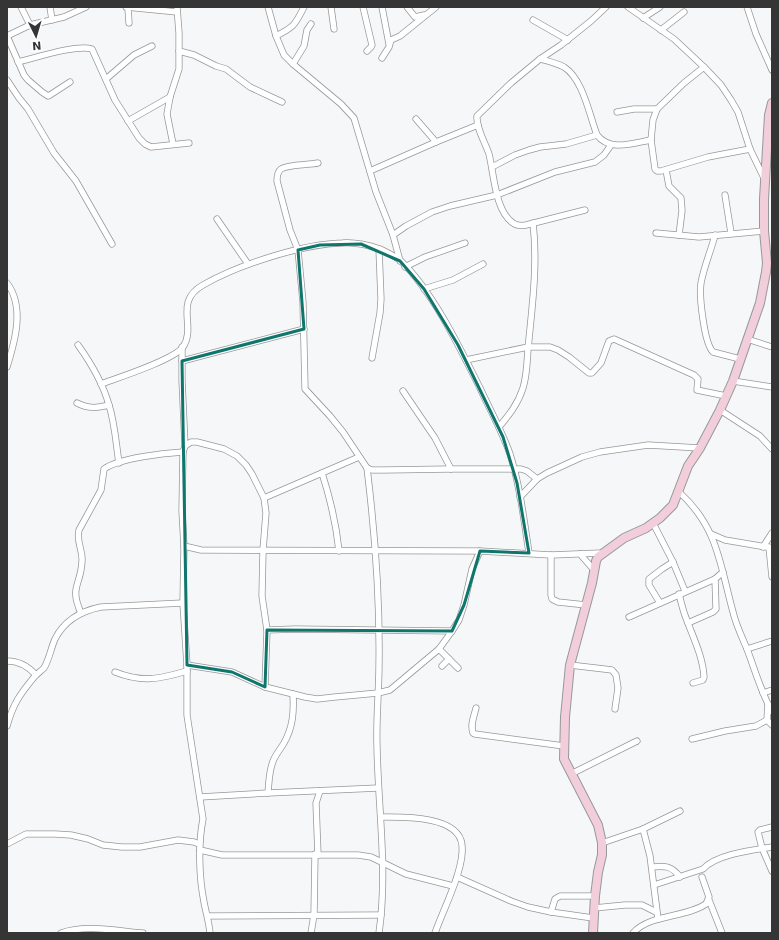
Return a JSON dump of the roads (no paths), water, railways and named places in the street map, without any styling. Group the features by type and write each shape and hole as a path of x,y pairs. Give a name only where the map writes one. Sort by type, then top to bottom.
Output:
{"street":[{"path":"21,7 30,25"},
{"path":"49,7 52,20"},
{"path":"70,82 48,96 24,75 7,36 30,25 77,12 86,7"},
{"path":"129,23 127,7 177,10 179,69 166,114 173,144"},
{"path":"268,7 276,36 284,55 292,64 328,92 354,118 370,171 393,235 400,261"},
{"path":"276,36 292,27 297,22 304,7"},
{"path":"332,7 334,29"},
{"path":"363,7 372,45 367,51"},
{"path":"382,7 389,47"},
{"path":"407,7 415,17 426,14"},
{"path":"382,58 392,40 400,36 436,7"},
{"path":"585,210 521,226 514,224 503,209 498,195 492,167 478,125 477,116 511,83 540,59 592,21 606,7"},
{"path":"628,7 674,39 721,85 731,100 744,128 750,149 764,178"},
{"path":"643,18 660,7"},
{"path":"747,7 756,34 772,70"},
{"path":"661,30 684,12"},
{"path":"534,20 568,40"},
{"path":"292,64 304,46 307,30 311,24"},
{"path":"106,78 134,55 152,46"},
{"path":"18,62 73,49 90,48 95,52 115,100 139,138 145,144 151,147 173,144 189,144"},
{"path":"179,51 194,55 216,66 226,69 250,87 282,102"},
{"path":"540,59 563,66 573,74 600,139 611,145 624,145 651,140"},
{"path":"704,67 656,109 653,120 651,140 655,169 659,171 666,170 708,157 750,149"},
{"path":"7,80 28,109 54,153 76,180 112,244"},
{"path":"128,121 170,97"},
{"path":"593,933 595,896 602,855 602,843 598,825 564,759 565,717 570,665 596,561 601,553 624,538 640,532 663,515 673,505 688,466 700,448 720,410 740,359 760,302 769,250 764,231 764,178 769,115 772,103"},
{"path":"617,112 634,109 656,109"},
{"path":"416,119 436,142"},
{"path":"370,171 478,125"},
{"path":"492,167 515,155 529,150 566,144 597,134"},
{"path":"393,235 432,212 450,206 498,195 555,172 595,162 604,155 611,145"},
{"path":"318,163 292,166 281,169 277,174 277,181 290,230 298,250 304,328 305,389 330,416 367,468 378,580 379,631 377,743 378,788 384,862 381,915 378,933"},
{"path":"666,170 669,186 681,198 682,211 679,235"},
{"path":"725,194 730,233"},
{"path":"217,219 248,264"},
{"path":"499,427 509,415 520,396 526,377 536,262 533,223"},
{"path":"656,233 699,237 764,231"},
{"path":"715,235 701,285 705,332 708,344 713,352 740,359"},
{"path":"101,384 127,375 174,354 182,347 186,339 188,299 192,292 203,285 248,264 320,245 343,242 361,244 379,249 400,261 424,289 466,360 510,453 520,497 529,553"},
{"path":"405,267 424,257 465,243"},
{"path":"372,358 381,299 379,249"},
{"path":"424,289 453,280 482,264"},
{"path":"7,283 12,292 17,313 14,342 7,367"},
{"path":"182,361 304,328"},
{"path":"466,360 528,347 550,347 558,350 589,373 592,373 601,363 609,342 614,339 694,375 698,379 698,390 726,396"},
{"path":"747,339 772,347"},
{"path":"78,345 101,384 109,405 118,463"},
{"path":"182,347 184,449 182,511 184,546 183,603 187,668 187,715 200,797 202,819 200,867 204,902 208,916 210,933"},
{"path":"732,381 772,387"},
{"path":"403,391 435,438 451,469"},
{"path":"77,403 91,408 109,405"},
{"path":"720,410 760,436 772,449"},
{"path":"81,613 76,603 75,593 82,561 82,552 78,541 79,530 101,490 104,469 118,463 184,449 191,442 197,442 224,449 236,456 246,465 264,498 266,513 263,550 262,596 267,630 265,687"},
{"path":"520,497 537,479 547,473 582,457 600,452 648,445 700,448"},
{"path":"264,498 359,457"},
{"path":"367,468 372,470 514,469 527,471 537,479"},
{"path":"322,473 337,524 340,551"},
{"path":"679,492 691,505 711,534 717,548 733,614 763,693 772,712"},
{"path":"653,523 686,591"},
{"path":"711,534 724,540 768,547"},
{"path":"772,535 768,547 772,577"},
{"path":"184,546 201,550 480,551 551,555 601,553"},
{"path":"114,672 132,678 146,679 170,676 187,668 232,672 265,687 317,699 378,693 390,690 439,649 452,631 459,620 472,569 480,551"},
{"path":"580,554 594,570"},
{"path":"551,555 552,599 558,602 586,605"},
{"path":"660,603 649,585 649,579 673,562"},
{"path":"629,617 715,579 723,572"},
{"path":"688,623 713,612 716,609 715,579"},
{"path":"679,594 702,664 703,680 693,682"},
{"path":"7,726 11,710 18,697 44,667 55,639 62,628 72,618 90,609 101,607 183,603"},
{"path":"267,630 452,631"},
{"path":"747,649 772,641"},
{"path":"439,649 458,668"},
{"path":"442,666 449,659"},
{"path":"7,662 22,664 36,675"},
{"path":"570,665 612,670 616,675 618,688 615,709"},
{"path":"763,693 772,690"},
{"path":"268,792 271,766 274,758 287,737 292,723 294,714 293,694"},
{"path":"768,704 767,720 772,725"},
{"path":"476,708 472,721 472,729 473,733 475,734 564,746"},
{"path":"692,739 725,731 756,726 767,720"},
{"path":"571,774 637,741"},
{"path":"200,797 268,792 378,788"},
{"path":"311,933 314,915 316,804 320,791"},
{"path":"602,843 643,829 680,811"},
{"path":"381,817 423,818 456,831 459,835 462,846 457,877 435,933"},
{"path":"772,827 760,830 758,832 762,848 772,871"},
{"path":"643,829 652,867 658,919"},
{"path":"7,844 26,834 55,834 71,835 104,845 122,847 140,847 178,840 194,842 200,847 222,855 358,855 371,857 384,862 406,874 453,886"},
{"path":"654,885 703,869 720,859 772,846"},
{"path":"652,867 670,867 675,870 680,877"},
{"path":"457,877 528,907 593,918"},
{"path":"702,877 722,933"},
{"path":"551,912 555,899 560,896 595,896"},
{"path":"633,933 638,928 658,919 702,907 709,900"},
{"path":"594,908 642,905 656,912"},
{"path":"208,916 381,915"},
{"path":"61,933 71,930 89,929 143,933"}]}
